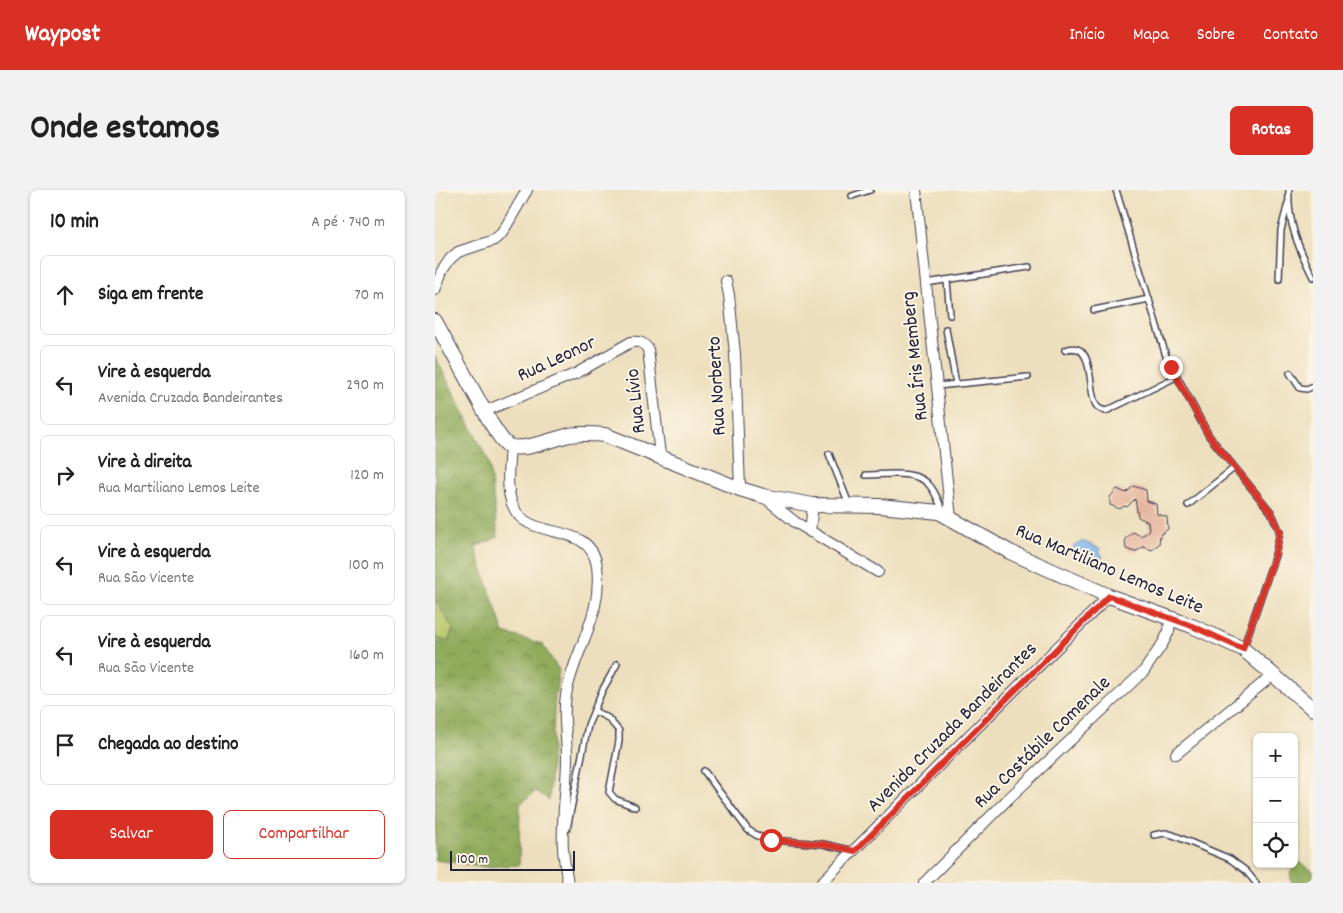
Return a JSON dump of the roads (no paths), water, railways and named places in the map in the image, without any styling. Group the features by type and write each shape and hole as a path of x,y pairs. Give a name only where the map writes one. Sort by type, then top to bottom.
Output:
{"street":[{"path":"435,290 442,272 450,259 458,252 494,240 502,233 527,190"},
{"name":"Rua Íris Memberg","path":"916,190 937,386 948,516"},
{"name":"Rua Norberto","path":"725,281 730,303 735,354 740,489"},
{"path":"435,321 485,411 503,440 510,446 509,489 513,506 519,517 531,525 572,536 583,542 591,549 596,560 598,578 597,605 567,690 565,710 567,761 563,849 568,883"},
{"name":"Rua Leonor","path":"485,411 577,373 631,342 638,341 644,343"},
{"name":"Rua Lívio","path":"644,343 648,348 652,372 660,456"},
{"name":"Rua Martiliano Lemos Leite","path":"510,446 519,447 571,434 605,435 740,489 763,496 813,505 880,506 939,512 1011,552 1109,596 1213,635 1243,649 1313,709"},
{"name":"Rua Martiliano Lemos Leite","path":"763,496 785,515 878,572"},
{"path":"811,532 813,505"},
{"name":"Avenida Cruzada Bandeirantes","path":"821,883 1109,596"},
{"name":"Rua Costábile Comenale","path":"924,883 1008,799 1144,671 1163,643 1169,630 1170,619"},
{"path":"1175,754 1273,675"}],"lane":[{"path":"852,196 870,190"},
{"path":"1117,190 1166,356 1176,377 1209,436 1271,512 1280,532 1275,555 1243,649"},
{"path":"1289,190 1293,231 1313,276"},
{"path":"1279,279 1281,230 1289,202"},
{"path":"926,283 1029,267"},
{"path":"947,281 950,315"},
{"path":"1094,310 1149,299"},
{"path":"946,329 956,384"},
{"path":"1065,350 1077,348 1084,354 1095,404 1100,410 1106,411 1176,377"},
{"path":"1290,374 1299,388 1307,389 1313,386"},
{"path":"937,386 1028,377"},
{"path":"829,454 851,507"},
{"path":"1188,505 1235,468"},
{"path":"865,474 913,474 921,477 926,480 948,516"},
{"path":"563,849 588,725 617,664"},
{"path":"593,711 608,718 619,731 619,741 609,792 615,799 635,806"},
{"path":"703,771 744,825 758,836 771,840 823,844 855,851"},
{"path":"1154,835 1170,834 1230,859 1246,871 1256,883"}],"water":[{"path":"1082,541 1101,549 1099,552 1103,556 1101,559 1093,561 1073,550 1074,545"}]}
